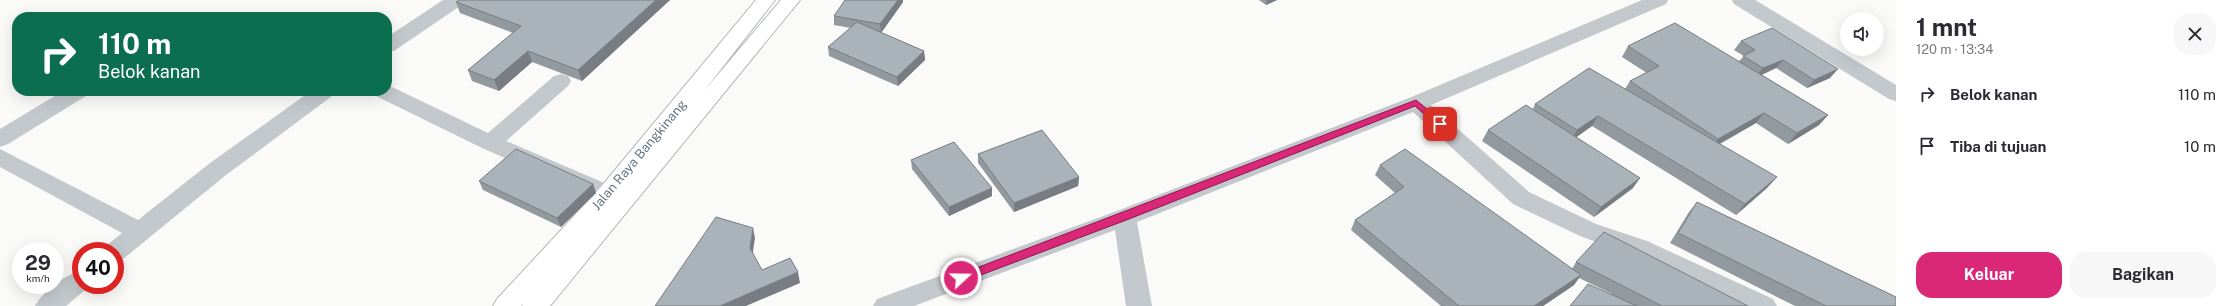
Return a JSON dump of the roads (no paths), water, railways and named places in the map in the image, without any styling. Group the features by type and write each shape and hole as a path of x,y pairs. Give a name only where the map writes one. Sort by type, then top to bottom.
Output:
{"highway":[{"name":"Jalan Raya Bangkinang","path":"506,306 608,194 766,0"},
{"name":"Jalan Raya Bangkinang","path":"534,306 791,0"}],"street":[{"path":"392,43 456,0"},
{"path":"886,306 1125,217 1416,103 1658,0"},
{"path":"1741,0 1896,94"},
{"path":"490,143 561,81"},
{"path":"392,95 490,143 608,194"},
{"path":"0,139 71,96"},
{"path":"124,245 218,169 318,96"},
{"path":"1416,103 1521,198 1588,230 1639,248 1764,306"},
{"path":"0,157 140,232"},
{"path":"1125,217 1139,306"},
{"path":"48,306 72,287"}]}
